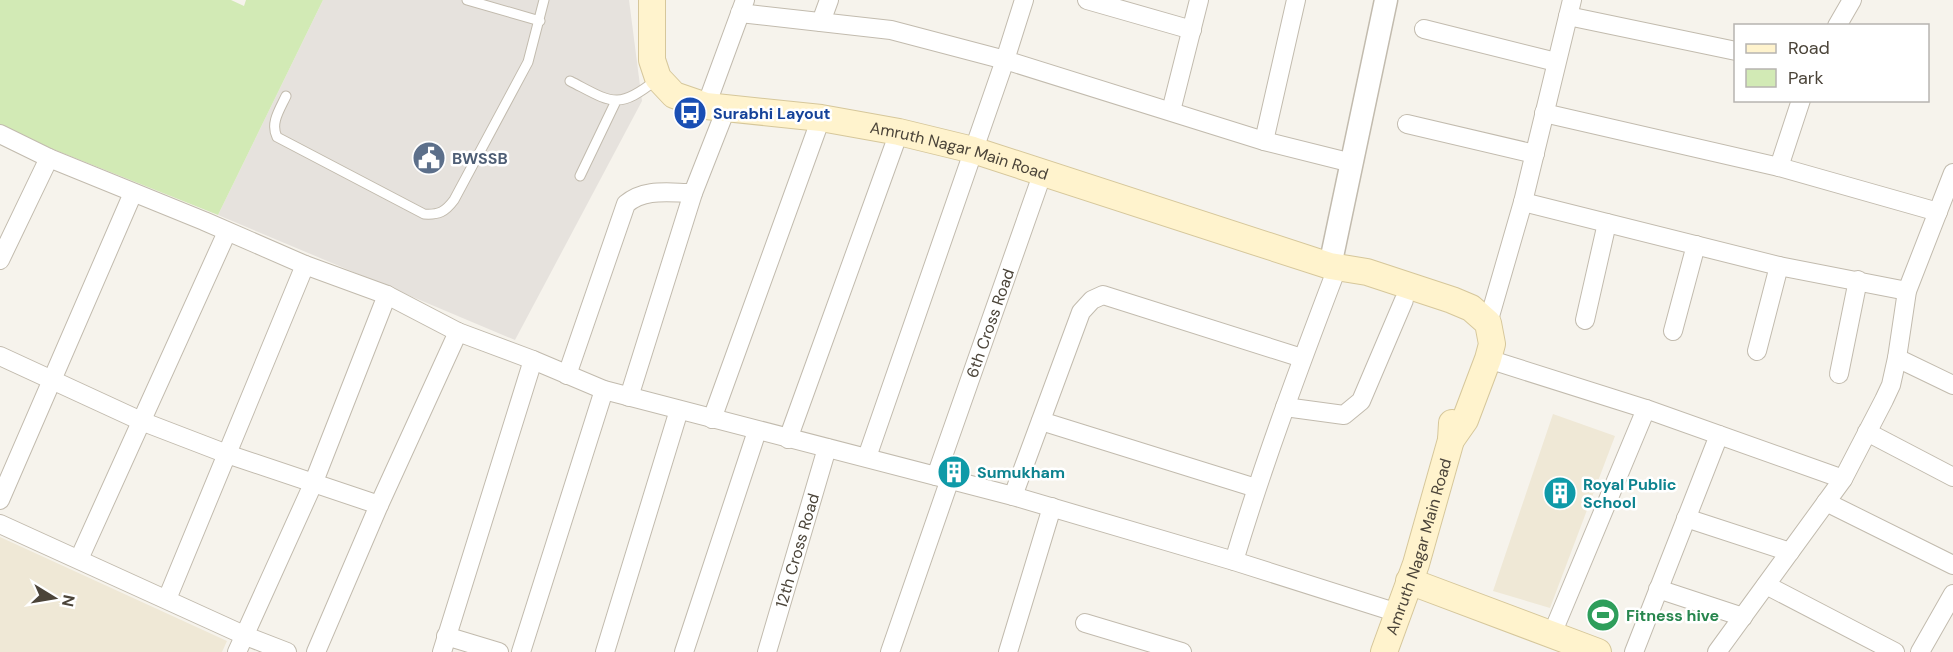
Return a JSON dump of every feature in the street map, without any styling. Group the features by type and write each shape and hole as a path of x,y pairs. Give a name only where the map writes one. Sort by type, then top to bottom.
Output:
{"main road":[{"path":"652,0 652,60 658,78"},
{"name":"Amruth Nagar Main Road","path":"658,78 674,94 716,108 821,118 899,132 973,150 1334,267 1368,272 1471,308 1488,323 1492,344 1465,420 1451,440"},
{"name":"Amruth Nagar Main Road","path":"1334,267 1362,286 1449,313 1465,321 1476,343 1475,355 1452,417 1451,440 1416,564 1384,652"},
{"path":"1409,581 1598,652"}],"street":[{"path":"821,22 829,0"},
{"path":"867,457 1024,0"},
{"path":"1087,0 1192,30"},
{"path":"1171,111 1199,0"},
{"path":"1264,141 1296,0"},
{"path":"1234,561 1256,488 1334,267 1352,163 1386,0"},
{"path":"1838,24 1852,0"},
{"path":"629,397 693,193 742,6 821,22 891,30 1005,60 1264,141 1352,163"},
{"path":"1488,323 1523,202 1570,8 1734,50"},
{"path":"1424,29 1557,62"},
{"path":"1779,167 1800,102"},
{"path":"1544,113 1779,167 1938,212"},
{"path":"712,419 821,118"},
{"path":"1407,124 1535,154"},
{"path":"788,439 899,132"},
{"path":"0,134 49,158 305,265 387,295 458,332 604,390 1013,496 1234,561 1398,613"},
{"path":"0,260 49,158"},
{"name":"6th Cross Road","path":"890,652 943,477 1043,172"},
{"path":"1717,652 1843,479 1891,384 1898,358 1907,291 1953,173"},
{"path":"0,500 133,193"},
{"path":"567,375 626,204 645,193 693,193"},
{"path":"1523,202 1779,266 1907,291"},
{"path":"1585,321 1607,223"},
{"path":"79,559 226,232"},
{"path":"1673,331 1696,245"},
{"path":"167,599 305,265"},
{"path":"1757,351 1779,266"},
{"path":"1839,374 1858,280"},
{"path":"237,652 313,484 387,295"},
{"path":"1013,496 1081,312 1092,300 1103,296 1302,358"},
{"path":"1285,407 1344,415 1361,400 1404,300"},
{"path":"316,652 379,505 458,332"},
{"path":"0,356 141,420 227,454 379,505"},
{"path":"1898,358 1953,385"},
{"path":"1488,359 1646,409 1843,479"},
{"path":"499,652 444,644 533,360"},
{"path":"520,652 604,390"},
{"path":"1552,634 1646,409"},
{"path":"605,652 679,410"},
{"path":"1041,421 1256,488"},
{"path":"684,652 757,431"},
{"path":"1867,432 1953,477"},
{"path":"1634,652 1719,435"},
{"name":"12th Cross Road","path":"766,652 827,448"},
{"path":"1826,502 1953,565"},
{"path":"1008,652 1052,507"},
{"path":"1686,518 1790,552"},
{"path":"0,524 246,636 287,652"},
{"path":"1766,585 1895,652"},
{"path":"1658,589 1743,617"},
{"path":"1920,652 1953,594"},
{"path":"1085,622 1182,652"}],"lane":[{"path":"467,0 540,21"},
{"path":"286,96 275,119 274,133 277,138 424,214 437,215 446,210 454,200 528,62 544,0"},
{"path":"570,81 604,98 616,101 635,96 658,78"},
{"path":"580,176 616,101"}],"shaded area":[{"name":"BWSSB","path":"323,0 629,0 642,101 515,340 218,215"},
{"name":"Royal Public School","path":"1553,414 1615,436 1550,608 1493,591"},
{"path":"0,537 227,641 222,652 0,652"}],"green space":[{"path":"0,0 231,0 244,6 246,0 323,0 218,215 0,128"}],"place":[{"name":"Surabhi Layout","path":"690,113"},
{"name":"BWSSB","path":"429,158"},
{"name":"Sumukham","path":"954,472"},
{"name":"Royal Public School","path":"1560,493"},
{"name":"Fitness hive","path":"1603,615"}]}
